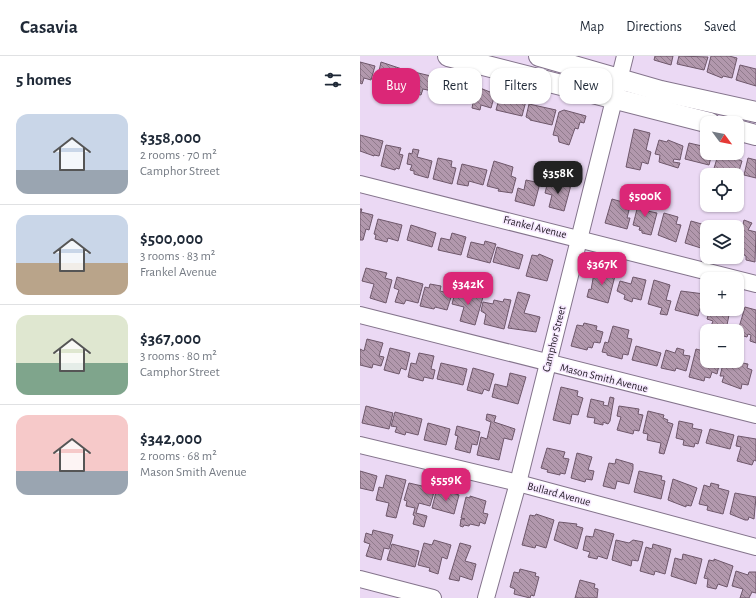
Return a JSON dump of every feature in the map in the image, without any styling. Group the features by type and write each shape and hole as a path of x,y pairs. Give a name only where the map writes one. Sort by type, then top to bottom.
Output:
{"main road":[{"path":"448,56 700,120"},
{"path":"539,56 661,91 756,112"},
{"path":"744,132 756,135"}],"street":[{"name":"Camphor Street","path":"486,598 518,483 625,56"},
{"name":"Frankel Avenue","path":"360,184 579,238 756,284"},
{"name":"Mason Smith Avenue","path":"360,316 756,416"},
{"name":"Bullard Avenue","path":"360,446 518,483 756,547"},
{"path":"360,579 433,598"}],"building":[{"path":"655,56 673,56 671,65 654,60"},
{"path":"679,56 708,57 704,70 677,64"},
{"path":"711,56 729,56 737,58 732,78 723,76 722,78 707,72"},
{"path":"360,62 375,66 374,68 372,68 371,80 364,78 362,84 360,83"},
{"path":"381,62 399,68 380,68"},
{"path":"740,65 756,69 756,86 736,80"},
{"path":"420,73 428,75 428,90 423,89 421,95"},
{"path":"482,89 490,92 490,104 492,104 491,108 481,105 480,110 472,108 473,104 482,104"},
{"path":"498,104 525,104 522,116 496,110"},
{"path":"529,104 556,110 552,125 530,120 526,117"},
{"path":"564,110 586,116 584,123 580,122 578,129 575,128 569,145 559,142 558,136 553,135 559,112"},
{"path":"634,129 650,133 646,150 651,152 648,164 642,162 640,170 626,167"},
{"path":"360,135 383,141 379,156 374,156 360,151"},
{"path":"659,140 667,142 668,140 683,146 680,160 674,159 673,162 680,163 678,168 659,162 660,155 655,154"},
{"path":"689,143 700,146 700,160 710,160 709,165 685,159"},
{"path":"386,145 401,148 399,154 403,155 399,169 396,168 395,170 381,166"},
{"path":"413,149 419,150 417,157 432,161 428,178 414,174 414,171 410,170 412,165 407,164 409,153 412,154"},
{"path":"438,158 452,161 451,167 456,168 452,184 433,179"},
{"path":"748,158 756,160 756,178 744,175"},
{"path":"716,160 742,161 740,168 714,168"},
{"path":"494,161 513,167 511,176 516,178 512,193 498,191 499,189 487,186"},
{"path":"462,164 487,170 483,185 469,181 468,186 457,184"},
{"path":"526,180 540,183 534,206 515,201 518,188 524,190"},
{"path":"548,181 571,185 564,211 549,207 552,195 545,193"},
{"path":"640,197 646,199 643,210 657,213 651,235 642,233 642,231 639,230 640,227 633,225"},
{"path":"612,199 626,203 625,209 629,210 627,218 630,218 627,229 605,223"},
{"path":"360,209 362,209 361,212 373,215 369,230 366,229 363,240 360,240"},
{"path":"664,213 678,217 676,224 681,225 676,242 658,235"},
{"path":"378,219 402,225 398,241 388,238 387,242 375,239 376,235 374,234"},
{"path":"744,220 752,223 748,230 756,232 755,262 746,260 746,256 744,255"},
{"path":"691,221 700,224 700,248 685,243"},
{"path":"411,225 436,233 432,247 407,240"},
{"path":"452,233 466,237 461,255 438,250 441,238 450,240"},
{"path":"485,241 496,244 490,263 467,257 471,242 484,245"},
{"path":"497,247 523,255 519,269 493,262"},
{"path":"539,254 553,260 547,281 526,276 532,255 538,256"},
{"path":"366,268 387,273 385,278 392,280 386,303 370,298 374,284 362,281"},
{"path":"608,270 616,272 608,303 587,297 589,289 591,290 594,273 601,275 602,271 607,272"},
{"path":"397,277 423,284 418,303 406,300 404,304 395,302 399,290 394,288"},
{"path":"633,277 646,280 641,300 633,298 632,302 624,299 625,295 617,291 620,281 631,284"},
{"path":"654,280 670,285 666,300 671,301 667,315 660,314 662,308 648,304"},
{"path":"430,284 441,286 440,291 452,294 447,310 435,307 434,309 420,306 425,287 429,288"},
{"path":"456,289 483,297 475,325 460,321 464,307 452,304"},
{"path":"681,291 700,293 700,309 698,316 675,310"},
{"path":"518,292 530,295 524,313 540,317 536,332 508,328"},
{"path":"504,299 511,300 504,329 484,324 486,314 481,311 483,302 493,304 494,300 503,302"},
{"path":"745,307 756,310 756,343 750,341 751,335 748,334 747,337 744,336 744,324 740,324 742,316 744,316"},
{"path":"708,316 729,316 727,324 712,324 713,321 707,319"},
{"path":"584,323 597,326 596,330 603,332 600,343 594,342 592,348 588,347 587,350 571,346 577,325 583,326"},
{"path":"613,326 629,330 627,338 632,339 628,355 623,354 622,359 602,352 605,342 608,343"},
{"path":"367,339 383,343 379,356 384,357 381,366 373,364 372,368 360,365 360,349 364,351"},
{"path":"636,346 661,353 657,366 632,360"},
{"path":"390,348 410,353 406,370 401,368 399,374 384,370"},
{"path":"677,348 684,350 683,355 690,356 686,371 676,368 675,371 661,368 666,350 675,353"},
{"path":"696,349 700,350 700,368 718,368 717,374 712,372 710,378 705,377 704,381 689,377"},
{"path":"419,353 434,356 431,369 435,370 433,379 424,377 423,381 408,377 411,363 416,364"},
{"path":"441,363 467,369 463,385 437,379"},
{"path":"744,363 748,364 747,368 752,370 748,385 742,384 741,389 722,382 724,376 720,376 722,368 744,368"},
{"path":"473,368 494,374 489,391 484,389 482,394 467,390"},
{"path":"510,373 526,377 518,404 492,397 495,384 507,387"},
{"path":"561,387 578,391 577,396 583,398 578,415 572,414 570,424 553,420"},
{"path":"610,397 614,398 610,421 608,424 603,422 603,425 594,423 595,418 587,417 591,399 604,402 603,405 608,406"},
{"path":"366,406 393,413 389,429 362,423"},
{"path":"619,406 639,409 638,414 643,415 639,431 634,430 633,434 617,430 621,417 617,416"},
{"path":"648,411 664,415 663,418 668,420 667,422 673,424 664,454 659,453 661,443 647,440 648,434 643,433"},
{"path":"395,412 422,419 418,435 406,432 405,435 395,432 397,427 391,426"},
{"path":"487,414 496,416 494,422 515,429 512,440 504,438 499,460 477,455 481,437 487,439 491,422 486,420"},
{"path":"679,421 693,424 692,428 702,430 698,444 695,443 694,447 683,445 684,440 676,438"},
{"path":"428,423 450,429 446,445 424,440"},
{"path":"457,426 480,432 477,445 472,444 470,453 455,449 458,436 455,435"},
{"path":"710,429 734,435 730,449 706,443"},
{"path":"738,436 756,439 756,461 754,460 752,465 737,461 741,447 736,446"},
{"path":"547,448 565,452 563,458 569,459 565,474 560,473 560,475 547,472 548,470 541,468"},
{"path":"577,453 592,457 588,470 594,471 592,480 586,479 585,482 571,478"},
{"path":"616,459 633,464 633,469 629,484 617,481 615,489 603,486 609,463 615,464"},
{"path":"360,471 377,476 373,491 360,488"},
{"path":"639,471 662,476 661,480 665,481 661,499 634,492"},
{"path":"386,475 406,480 396,518 386,516 389,503 376,500 379,487 383,488"},
{"path":"673,479 697,488 691,506 686,505 686,507 668,500"},
{"path":"409,483 435,489 430,506 419,503 416,513 427,516 424,527 413,524 415,508 406,506 407,501 404,500"},
{"path":"711,483 719,485 718,488 729,491 723,514 707,510 708,506 699,504 704,485 710,487"},
{"path":"436,492 448,495 449,492 459,495 454,514 432,508"},
{"path":"735,493 756,497 754,519 749,517 748,520 745,520 730,514"},
{"path":"470,496 486,501 483,513 488,514 485,524 480,522 479,526 470,524 469,526 464,525 463,527 460,526 461,519 465,519 461,518 466,497 470,498"},
{"path":"536,514 554,520 546,548 536,545 535,548 522,545 530,515 535,516"},
{"path":"559,522 577,524 576,526 583,528 577,549 554,540"},
{"path":"595,529 614,534 607,559 598,556 597,559 588,557 590,552 583,550 586,536 593,537"},
{"path":"373,530 393,535 389,549 384,548 381,560 366,556 370,544 364,542 366,533 372,535"},
{"path":"434,540 451,545 447,559 442,557 438,574 429,571 430,568 418,565 424,543 432,545"},
{"path":"616,540 629,543 633,540 643,542 638,561 632,560 631,566 612,560"},
{"path":"460,543 471,546 465,561 476,564 472,580 460,576 459,581 449,579"},
{"path":"392,544 419,551 415,567 387,560"},
{"path":"653,544 671,549 665,574 655,571 654,575 640,571 646,547 652,549"},
{"path":"683,554 702,559 696,584 671,576 675,558 682,560"},
{"path":"714,559 733,566 727,587 718,584 716,589 707,587 708,579 704,578 709,560 714,561"},
{"path":"520,569 536,573 535,576 539,577 534,596 531,595 530,598 514,594 515,589 510,587 514,572 519,573"},
{"path":"736,571 748,575 749,572 756,572 756,593 752,592 749,598 740,598 743,589 732,586"},
{"path":"580,580 595,584 594,588 598,589 597,598 575,598"}]}
